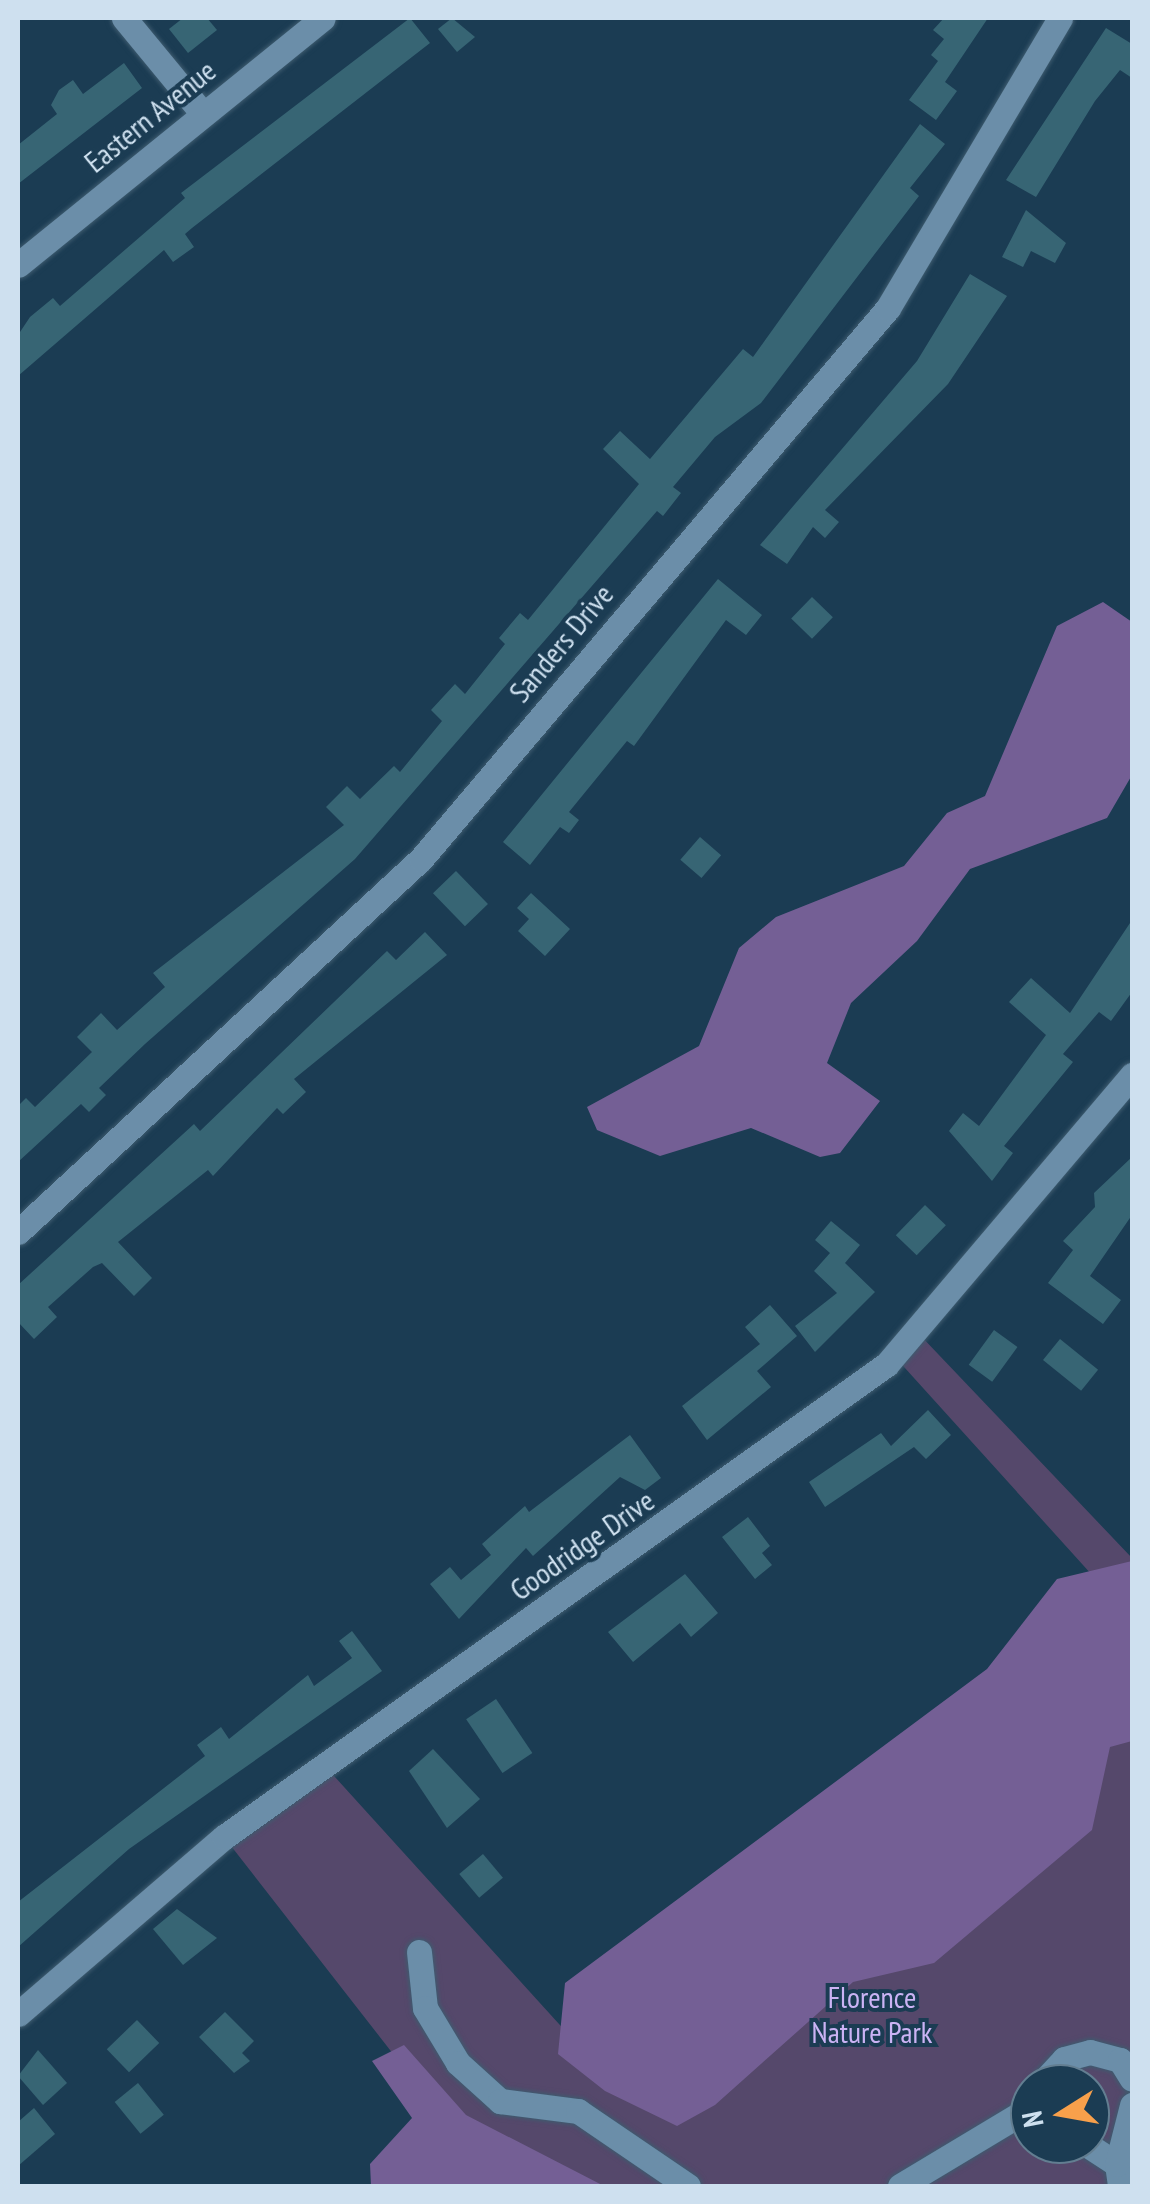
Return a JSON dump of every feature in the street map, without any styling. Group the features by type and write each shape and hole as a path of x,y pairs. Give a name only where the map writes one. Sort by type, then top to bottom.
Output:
{"street":[{"path":"124,18 202,114"},
{"name":"Eastern Avenue","path":"18,265 323,18"},
{"name":"Sanders Drive","path":"18,1232 421,859 888,308 1060,18"},
{"name":"Goodridge Drive","path":"18,2014 224,1837 888,1364 1132,1076"},
{"path":"419,1952 426,2008 458,2063 500,2101 578,2111 688,2186"},
{"path":"1059,2064 1090,2052 1120,2060 1132,2079"},
{"path":"1118,2175 1132,2105"},
{"path":"900,2186 1010,2115"}],"green space":[{"name":"Florence Nature Park","path":"919,1334 1132,1558 1132,2186 496,2186 224,1837 325,1766 569,2035 1111,1596 895,1357"}],"shaded area":[{"path":"1103,602 1132,622 1132,775 1107,818 970,869 917,941 851,1003 827,1063 880,1101 840,1153 820,1157 751,1128 660,1156 597,1130 587,1107 699,1046 739,948 776,917 904,866 947,813 985,796 1057,626"},
{"path":"1132,1561 1132,1741 1110,1747 1092,1830 934,1963 853,1982 715,2105 677,2126 605,2091 558,2054 565,1983 987,1669 1057,1579"},
{"path":"404,2045 466,2115 604,2186 371,2186 370,2164 412,2118 372,2061"}],"building":[{"path":"183,18 207,18 217,30 188,53 169,29"},
{"path":"410,18 430,43 185,234 194,247 173,262 164,250 18,376 18,335 30,317 53,298 60,306 185,198 181,193"},
{"path":"452,18 475,37 457,52 438,29"},
{"path":"944,18 988,18 945,82 957,91 936,120 909,100 938,61 931,55 944,39 933,30"},
{"path":"1106,28 1132,44 1132,78 1120,70 1095,101 1036,197 1006,180"},
{"path":"124,63 142,88 18,184 18,145 57,114 51,105 59,90 73,80 83,94"},
{"path":"920,124 945,144 910,188 919,196 761,403 715,437 673,487 681,493 663,516 657,511 355,859 145,1044 99,1088 106,1095 89,1112 81,1104 18,1162 18,1106 26,1098 35,1107 92,1052 77,1037 101,1013 117,1030 165,987 153,973 344,825 326,807 347,786 360,799 394,766 400,772 442,721 431,710 455,684 465,694 505,644 499,638 520,613 528,620 639,484 603,449 620,431 650,459 743,349 753,357"},
{"path":"1026,210 1066,243 1055,263 1031,251 1023,267 1002,257"},
{"path":"970,274 1007,296 948,384 825,510 839,522 825,538 813,527 787,564 760,545 917,361"},
{"path":"718,579 762,615 746,635 726,620 634,746 627,741 569,812 579,820 569,833 560,827 530,865 503,842"},
{"path":"812,597 833,617 812,639 791,619"},
{"path":"700,837 721,855 701,878 680,860"},
{"path":"456,871 488,904 465,926 433,893"},
{"path":"531,893 570,929 545,956 518,931 529,919 517,908"},
{"path":"1132,920 1132,992 1111,1021 1099,1012 1063,1054 1073,1062 1004,1146 1013,1153 992,1181 949,1131 963,1113 979,1126 1046,1035 1009,1002 1031,978 1070,1013"},
{"path":"425,932 447,955 294,1079 306,1092 283,1114 277,1108 213,1176 208,1170 118,1242 152,1278 134,1296 102,1263 93,1267 48,1307 57,1317 34,1339 18,1322 18,1285 194,1124 200,1131 387,951 396,960"},
{"path":"1132,1157 1132,1215 1090,1276 1121,1300 1103,1324 1048,1283 1073,1250 1063,1241 1095,1207 1094,1193"},
{"path":"925,1205 946,1225 917,1255 896,1235"},
{"path":"831,1221 860,1245 845,1263 875,1292 815,1352 795,1326 837,1293 814,1271 830,1253 815,1240"},
{"path":"770,1305 797,1336 757,1371 771,1387 707,1440 682,1406 760,1344 745,1327"},
{"path":"994,1330 1017,1347 992,1382 969,1365"},
{"path":"1060,1339 1098,1370 1081,1391 1043,1360"},
{"path":"928,1410 951,1435 926,1459 914,1447 825,1507 809,1482 881,1433 891,1446"},
{"path":"630,1435 661,1478 645,1490 620,1477 533,1556 526,1548 459,1619 430,1584 450,1567 461,1580 491,1555 482,1544 525,1506 529,1512"},
{"path":"748,1517 770,1546 762,1553 772,1565 755,1579 722,1537"},
{"path":"685,1574 718,1613 691,1637 680,1623 633,1662 608,1632"},
{"path":"352,1631 382,1671 129,1849 18,1947 18,1902 205,1756 197,1745 221,1727 229,1739 308,1675 314,1686 352,1658 339,1641"},
{"path":"496,1699 532,1753 503,1773 466,1719"},
{"path":"433,1749 480,1799 447,1828 409,1771"},
{"path":"483,1854 503,1878 479,1898 459,1874"},
{"path":"177,1909 217,1938 183,1965 153,1929"},
{"path":"225,2012 254,2041 242,2053 250,2061 234,2073 199,2037"},
{"path":"137,2020 159,2043 129,2072 107,2049"},
{"path":"38,2050 67,2083 43,2105 18,2076"},
{"path":"138,2083 164,2115 140,2134 115,2102"},
{"path":"34,2108 55,2134 18,2166 18,2122"}]}
